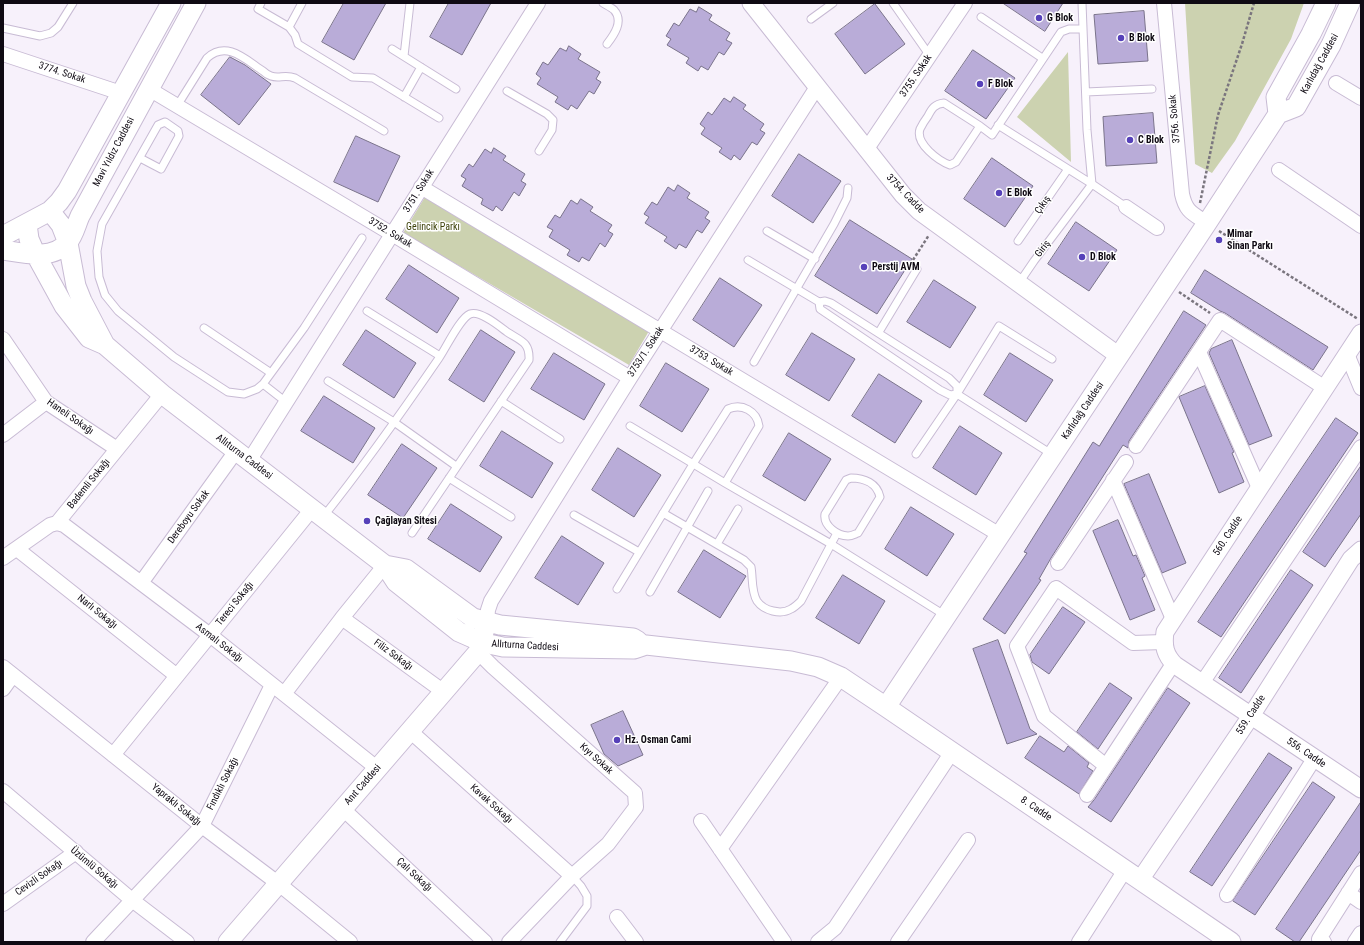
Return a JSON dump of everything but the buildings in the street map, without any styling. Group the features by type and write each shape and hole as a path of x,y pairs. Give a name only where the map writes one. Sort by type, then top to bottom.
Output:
{"main road":[{"path":"3,236 50,211 67,191 171,3"},
{"name":"Mavi Yıldız Caddesi","path":"68,243 80,216 196,3"},
{"path":"1278,114 1276,97 1323,10 1352,12"},
{"name":"Karlıdağ Caddesi","path":"886,707 1167,284 1202,220 1278,114 1296,107 1331,45 1352,12"},
{"name":"Allıturna Caddesi","path":"50,211 61,225 68,243 76,286 88,314 105,345"},
{"name":"Allıturna Caddesi","path":"27,224 29,239 36,255 64,306 89,338 105,345 162,394 385,565 396,582 480,647 634,649 646,645"},
{"path":"3,250 36,255 54,253 68,243"},
{"name":"Allıturna Caddesi","path":"385,565 406,569 473,618 487,622 500,625 633,638 646,645 791,660 818,667 841,677"},
{"name":"Anıt Caddesi","path":"228,942 444,692 480,647 487,622"},
{"name":"8. Cadde","path":"841,677 1140,880 1224,940"}],"street":[{"name":"3751. Sokak","path":"243,456 286,402 538,3"},
{"name":"3754. Cadde","path":"751,3 902,195 919,211 1119,356"},
{"name":"3755. Sokak","path":"866,150 965,3"},
{"name":"3756. Sokak","path":"1164,3 1182,194 1184,205 1190,212 1202,220"},
{"name":"3774. Sokak","path":"3,54 121,93"},
{"path":"1336,83 1361,98"},
{"name":"3753/1. Sokak","path":"487,622 488,610 491,601 660,330 817,86"},
{"name":"3752. Sokak","path":"148,89 630,378"},
{"path":"1279,170 1361,226"},
{"name":"3753. Sokak","path":"421,187 1000,535"},
{"path":"1126,207 1157,228"},
{"path":"1136,446 1220,320 1325,388"},
{"name":"560. Cadde","path":"1163,642 1165,632 1173,619 1361,333"},
{"name":"Haneli Sokağı","path":"3,339 46,402 116,449"},
{"path":"1199,352 1259,488"},
{"path":"1347,354 1361,388"},
{"name":"Bademli Sokağı","path":"3,558 50,525 57,523 162,394"},
{"path":"3,435 46,402"},
{"path":"1202,683 1361,447"},
{"name":"Dereboyu Sokak","path":"141,583 243,456"},
{"path":"1058,564 1126,462"},
{"path":"1113,480 1173,619"},
{"name":"Tereci Sokağı","path":"113,755 210,635 317,513"},
{"name":"Asmalı Sokağı","path":"57,523 64,525 210,635 378,769"},
{"name":"Narlı Sokağı","path":"17,549 177,676"},
{"name":"559. Cadde","path":"1140,880 1251,716 1352,559 1360,550"},
{"path":"284,694 385,565"},
{"path":"1106,766 1044,716 1017,646 1056,588 1132,643 1163,642 1165,651 1173,664 1251,716"},
{"name":"Filiz Sokağı","path":"342,618 444,692"},
{"name":"Kıyı Sokak","path":"480,647 493,667 635,793 636,807 608,844 572,876 509,942"},
{"path":"1087,796 1173,664"},
{"path":"3,689 8,671"},
{"name":"Yapraklı Sokağı","path":"8,671 202,826 279,884 350,942"},
{"path":"720,849 841,677"},
{"name":"Fındıklı Sokağı","path":"93,942 202,826 272,685"},
{"name":"556. Cadde","path":"1251,716 1361,789"},
{"name":"Kavak Sokağı","path":"410,731 572,876"},
{"path":"818,942 835,928 952,752"},
{"path":"1227,895 1314,759"},
{"name":"Üzümlü Sokağı","path":"3,791 132,900 187,942"},
{"name":"Çalı Sokağı","path":"343,809 485,942"},
{"path":"701,821 784,942"},
{"path":"898,942 968,840"},
{"name":"Cevizli Sokağı","path":"3,904 76,852"},
{"path":"1079,942 1125,870"},
{"path":"1324,942 1319,939 1361,872"},
{"path":"1348,893 1361,902"},
{"path":"617,917 636,942"},
{"path":"1355,942 1361,933"}],"lane":[{"path":"3,28 40,36 51,33 58,27 72,3"},
{"path":"261,3 258,9 289,27 295,35 298,44 352,78 373,78 438,118"},
{"path":"289,27 302,3"},
{"path":"404,56 410,3"},
{"path":"603,3 614,10 618,18 618,26 614,35 607,44"},
{"path":"811,19 833,3"},
{"path":"893,3 930,56"},
{"path":"1082,3 1087,130 1092,184"},
{"path":"981,17 1042,58"},
{"path":"980,126 956,162 950,165 943,163 927,150 920,140 919,130 932,109 936,104 944,103 980,126 992,135 1060,32 1069,29 1082,29"},
{"path":"392,49 456,89"},
{"path":"177,106 207,58 219,51 227,50 237,54 270,76 278,77 288,75 295,78 384,131"},
{"path":"404,97 421,67"},
{"path":"1086,92 1152,89"},
{"path":"507,91 547,114 553,120 552,130 540,151"},
{"path":"140,158 161,169 179,136 178,130 165,122 158,125 102,224 97,251 99,277 105,295 118,311 174,357 228,392 244,394 257,389 263,384 304,328 362,238"},
{"path":"998,125 1126,207"},
{"name":"Çıkış","path":"1018,241 1068,169"},
{"name":"Giriş","path":"1019,283 1092,184"},
{"path":"754,362 834,224 847,198 848,188"},
{"path":"767,231 815,259"},
{"path":"748,260 797,290 819,302 825,301 831,303 879,332 949,378 957,386 957,394"},
{"path":"879,332 917,269"},
{"path":"819,302 820,309 940,390 950,395 957,394 1053,455"},
{"path":"367,311 440,356"},
{"path":"317,513 343,492 440,356 463,318 471,313 480,314 525,343 529,351 528,360 412,533"},
{"path":"916,454 957,394 999,326 1052,359"},
{"path":"204,328 270,373"},
{"path":"328,381 394,422 456,466"},
{"path":"263,384 286,402"},
{"path":"501,402 560,439"},
{"path":"616,589 728,409 733,407 748,410 755,414 758,419 759,426 725,483"},
{"path":"630,426 831,544 946,616"},
{"path":"449,478 511,517"},
{"path":"851,478 859,478 876,487 879,491 880,497 858,533 847,536 837,533 826,523 825,514 846,480 851,478"},
{"path":"650,592 708,491"},
{"path":"717,544 738,509"},
{"path":"663,513 735,554 751,567 753,587 757,600 762,606 773,611 783,612 792,609 801,601 837,533"},
{"path":"574,515 639,552"},
{"path":"560,942 587,906 587,896 572,876"}],"path":[{"path":"1202,220 1218,115 1254,3"},
{"path":"1231,238 1361,321"},
{"path":"1167,284 1220,320"}],"green space":[{"path":"1185,3 1304,3 1291,39 1235,141 1212,173 1195,164"},
{"path":"1068,52 1071,162 1017,117"},
{"name":"Gelincik Parkı","path":"425,197 649,331 629,365 403,233"}],"place":[{"name":"G Blok","path":"1039,18"},
{"name":"B Blok","path":"1121,38"},
{"name":"F Blok","path":"980,84"},
{"name":"C Blok","path":"1130,140"},
{"name":"E Blok","path":"999,193"},
{"name":"Mimar Sinan Parkı","path":"1219,240"},
{"name":"D Blok","path":"1082,257"},
{"name":"Perstij AVM","path":"864,267"},
{"name":"Çağlayan Sitesi","path":"367,521"},
{"name":"Hz. Osman Cami","path":"617,740"}]}
